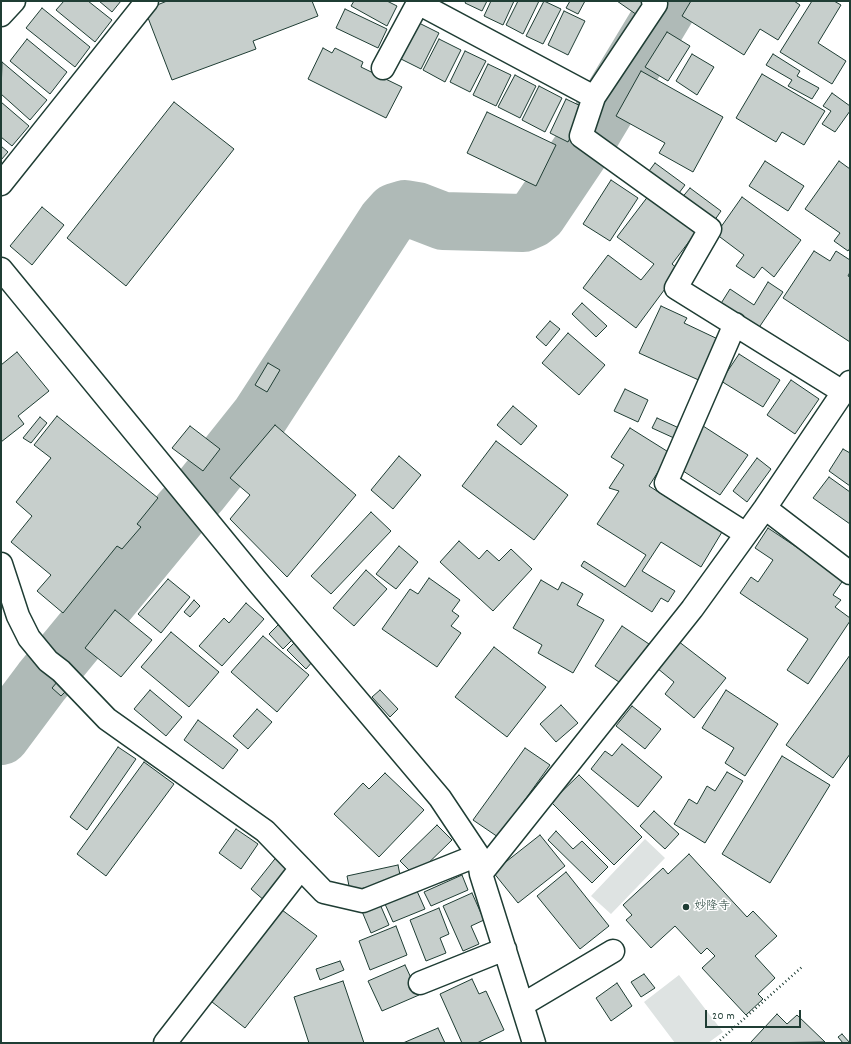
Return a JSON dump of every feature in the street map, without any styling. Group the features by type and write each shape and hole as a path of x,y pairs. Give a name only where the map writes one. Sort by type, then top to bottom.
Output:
{"street":[{"path":"1,15 14,1"},
{"path":"1,184 147,1"},
{"path":"1,564 18,616 29,638 54,666 107,719 265,831 324,892 363,901 479,865 692,609 746,534 846,387 735,324 676,288 710,229 589,141 594,97 656,4 653,1"},
{"path":"383,68 419,2 594,97"},
{"path":"1,269 191,500 440,798 479,865 534,1043"},
{"path":"735,324 666,483 746,534"},
{"path":"764,508 850,573"},
{"path":"165,1043 301,868"},
{"path":"420,984 505,949"},
{"path":"522,1005 612,951"}],"path":[{"path":"717,1043 803,966"}],"shaded area":[{"path":"645,839 665,858 611,914 591,896"},
{"path":"679,975 723,1032 708,1043 675,1043 644,1002"}],"building":[{"path":"64,1 88,1 112,20 95,42 56,10"},
{"path":"99,1 121,1 112,12"},
{"path":"167,1 312,1 318,16 253,41 256,49 172,80 145,10"},
{"path":"354,1 387,1 397,6 387,26 351,6"},
{"path":"466,1 487,1 482,11 465,3"},
{"path":"491,1 514,1 503,25 484,16"},
{"path":"518,1 539,1 523,34 506,25"},
{"path":"544,1 561,9 543,44 526,36"},
{"path":"570,1 585,1 578,14 566,8"},
{"path":"617,1 643,1 648,5 640,17"},
{"path":"691,1 794,1 800,5 778,40 760,29 744,55 682,16"},
{"path":"812,1 834,1 841,5 818,43 846,61 832,84 780,52"},
{"path":"42,8 90,47 75,67 26,28"},
{"path":"345,9 387,29 378,48 336,28"},
{"path":"564,11 585,21 568,55 548,45"},
{"path":"419,23 439,33 421,69 401,59"},
{"path":"667,32 690,46 668,81 645,67"},
{"path":"27,39 67,72 50,94 10,61"},
{"path":"439,39 461,50 445,82 423,70"},
{"path":"323,48 332,53 335,48 363,62 361,67 402,87 386,118 308,79"},
{"path":"465,51 486,61 470,92 450,82"},
{"path":"692,54 714,67 697,95 676,81"},
{"path":"773,54 800,71 797,76 819,88 812,99 788,86 792,80 766,65"},
{"path":"2,62 47,100 30,120 1,94"},
{"path":"488,64 511,75 496,106 473,95"},
{"path":"641,71 723,117 693,172 659,153 665,143 616,116"},
{"path":"762,74 825,111 804,145 782,132 776,142 736,118"},
{"path":"515,75 536,86 520,118 498,107"},
{"path":"539,86 562,98 545,132 522,120"},
{"path":"832,93 850,106 850,111 835,132 822,124 831,111 823,106"},
{"path":"566,99 585,108 568,142 550,133"},
{"path":"1,102 29,126 12,146 1,137"},
{"path":"174,102 234,149 126,286 67,238"},
{"path":"487,112 556,145 536,186 467,153"},
{"path":"1,146 8,152 1,160"},
{"path":"765,161 804,186 788,211 749,186"},
{"path":"839,161 850,169 850,248 848,251 834,241 840,233 805,209"},
{"path":"655,163 685,185 676,197 646,175"},
{"path":"611,180 638,198 610,241 583,224"},
{"path":"690,188 721,211 712,224 680,200"},
{"path":"649,195 697,231 672,264 679,270 636,328 583,288 608,255 641,280 654,264 617,237"},
{"path":"742,197 801,240 774,277 762,267 754,278 736,266 744,255 716,234"},
{"path":"42,207 64,225 32,265 10,246"},
{"path":"814,251 830,261 836,251 850,260 850,272 848,276 850,277 850,342 783,298"},
{"path":"768,282 783,292 758,329 720,305 730,289 754,305"},
{"path":"582,303 607,326 596,337 572,314"},
{"path":"661,306 687,318 684,323 722,341 703,382 639,353"},
{"path":"550,321 560,329 546,346 536,337"},
{"path":"568,333 605,365 579,395 542,363"},
{"path":"17,352 49,391 18,416 24,424 1,442 1,365"},
{"path":"739,354 780,380 763,407 721,381"},
{"path":"268,363 280,370 267,392 255,385"},
{"path":"791,380 819,399 795,434 767,415"},
{"path":"625,389 648,400 638,422 614,411"},
{"path":"513,406 537,426 521,445 497,425"},
{"path":"57,416 158,498 137,524 141,527 122,549 117,546 63,613 37,591 51,575 11,542 32,516 16,502 51,458 34,445"},
{"path":"40,417 47,423 31,443 23,438"},
{"path":"657,418 679,428 674,438 652,428"},
{"path":"700,424 748,455 720,495 677,467"},
{"path":"275,425 356,495 287,577 230,519 250,495 230,478"},
{"path":"190,426 220,449 203,471 172,448"},
{"path":"630,428 670,453 649,486 722,532 701,567 661,542 642,571 675,591 668,602 661,598 652,612 581,566 584,561 625,587 646,555 597,524 619,491 609,488 624,465 611,457"},
{"path":"496,441 568,495 534,540 462,486"},
{"path":"843,449 850,453 850,486 829,471"},
{"path":"399,456 421,475 393,509 371,490"},
{"path":"757,458 771,469 747,502 733,491"},
{"path":"829,477 850,492 850,524 813,498"},
{"path":"371,512 391,531 331,594 311,576"},
{"path":"768,528 844,579 833,595 841,600 835,607 850,618 850,621 808,684 787,670 808,639 740,593 751,577 758,582 773,560 755,548"},
{"path":"459,541 479,559 487,550 499,561 511,549 532,569 493,611 440,562"},
{"path":"399,546 418,562 396,589 376,574"},
{"path":"366,570 387,589 354,626 333,608"},
{"path":"429,578 460,600 452,611 459,616 451,626 461,633 437,667 382,629 410,589 418,594"},
{"path":"168,579 190,597 161,633 138,614"},
{"path":"541,580 558,590 562,582 583,594 577,605 604,620 573,673 538,653 542,645 513,628"},
{"path":"194,600 200,606 190,617 184,612"},
{"path":"246,603 264,619 222,666 199,646 224,618 229,623"},
{"path":"115,610 152,640 121,677 85,648"},
{"path":"279,624 293,639 283,649 269,634"},
{"path":"622,626 649,644 622,684 595,666"},
{"path":"171,632 219,672 189,707 141,667"},
{"path":"263,636 309,675 277,712 231,672"},
{"path":"678,641 726,678 694,718 665,694 674,682 657,668"},
{"path":"294,643 313,661 306,669 287,650"},
{"path":"494,647 546,687 507,737 455,697"},
{"path":"850,655 850,754 833,778 786,745"},
{"path":"58,681 67,690 61,696 52,688"},
{"path":"150,690 182,717 166,736 134,709"},
{"path":"380,690 398,709 390,717 372,697"},
{"path":"726,690 778,724 745,776 725,763 734,748 702,728"},
{"path":"561,705 578,723 556,742 540,724"},
{"path":"632,706 661,729 645,749 616,726"},
{"path":"257,709 272,722 248,749 233,736"},
{"path":"198,720 238,750 223,769 184,740"},
{"path":"622,744 662,777 638,807 591,769 605,751 612,756"},
{"path":"118,747 136,759 87,830 70,817"},
{"path":"525,748 550,765 498,837 473,820"},
{"path":"782,756 830,785 770,883 722,854"},
{"path":"144,762 174,784 106,876 77,854"},
{"path":"727,772 743,781 705,843 674,824 689,799 697,804 707,786 715,791"},
{"path":"385,773 424,810 379,857 334,814 363,783 369,789"},
{"path":"579,775 642,837 614,865 551,802"},
{"path":"654,811 679,834 665,849 640,826"},
{"path":"437,825 452,840 415,876 400,861"},
{"path":"236,829 258,844 241,869 219,853"},
{"path":"556,831 573,849 582,841 608,867 592,883 548,840"},
{"path":"540,835 565,866 518,903 493,872"},
{"path":"689,854 747,917 753,911 777,936 755,956 775,978 758,994 763,999 746,1015 702,968 715,956 707,948 701,954 675,926 651,948 626,920 632,915 623,905 663,868 668,874"},
{"path":"278,855 294,867 265,901 251,889"},
{"path":"398,865 401,880 350,891 347,876"},
{"path":"566,872 609,926 580,949 537,896"},
{"path":"462,875 468,890 431,906 424,892"},
{"path":"417,891 425,909 393,922 385,904"},
{"path":"472,893 484,920 471,926 479,944 463,951 443,906"},
{"path":"379,902 389,925 371,933 361,909"},
{"path":"278,907 317,936 245,1028 207,998"},
{"path":"439,908 449,934 440,938 446,953 426,961 410,920"},
{"path":"396,926 407,955 370,970 359,941"},
{"path":"340,961 344,970 320,980 316,969"},
{"path":"405,965 419,995 382,1011 368,981"},
{"path":"644,974 655,988 641,997 631,982"},
{"path":"472,979 479,994 486,991 504,1030 477,1043 462,1043 440,994"},
{"path":"343,981 364,1043 309,1043 294,997"},
{"path":"617,983 632,1006 611,1021 596,998"},
{"path":"777,1014 787,1024 797,1015 825,1042 751,1042"},
{"path":"438,1028 445,1043 403,1043"},
{"path":"842,1034 850,1043 843,1043 838,1037"}],"waterway":[{"path":"1,736 42,681 201,490 260,416 386,222 395,212 405,209 417,211 443,221 523,223 532,219 538,214 583,147 671,1"}],"place":[{"name":"妙隆寺","path":"686,907"}]}
